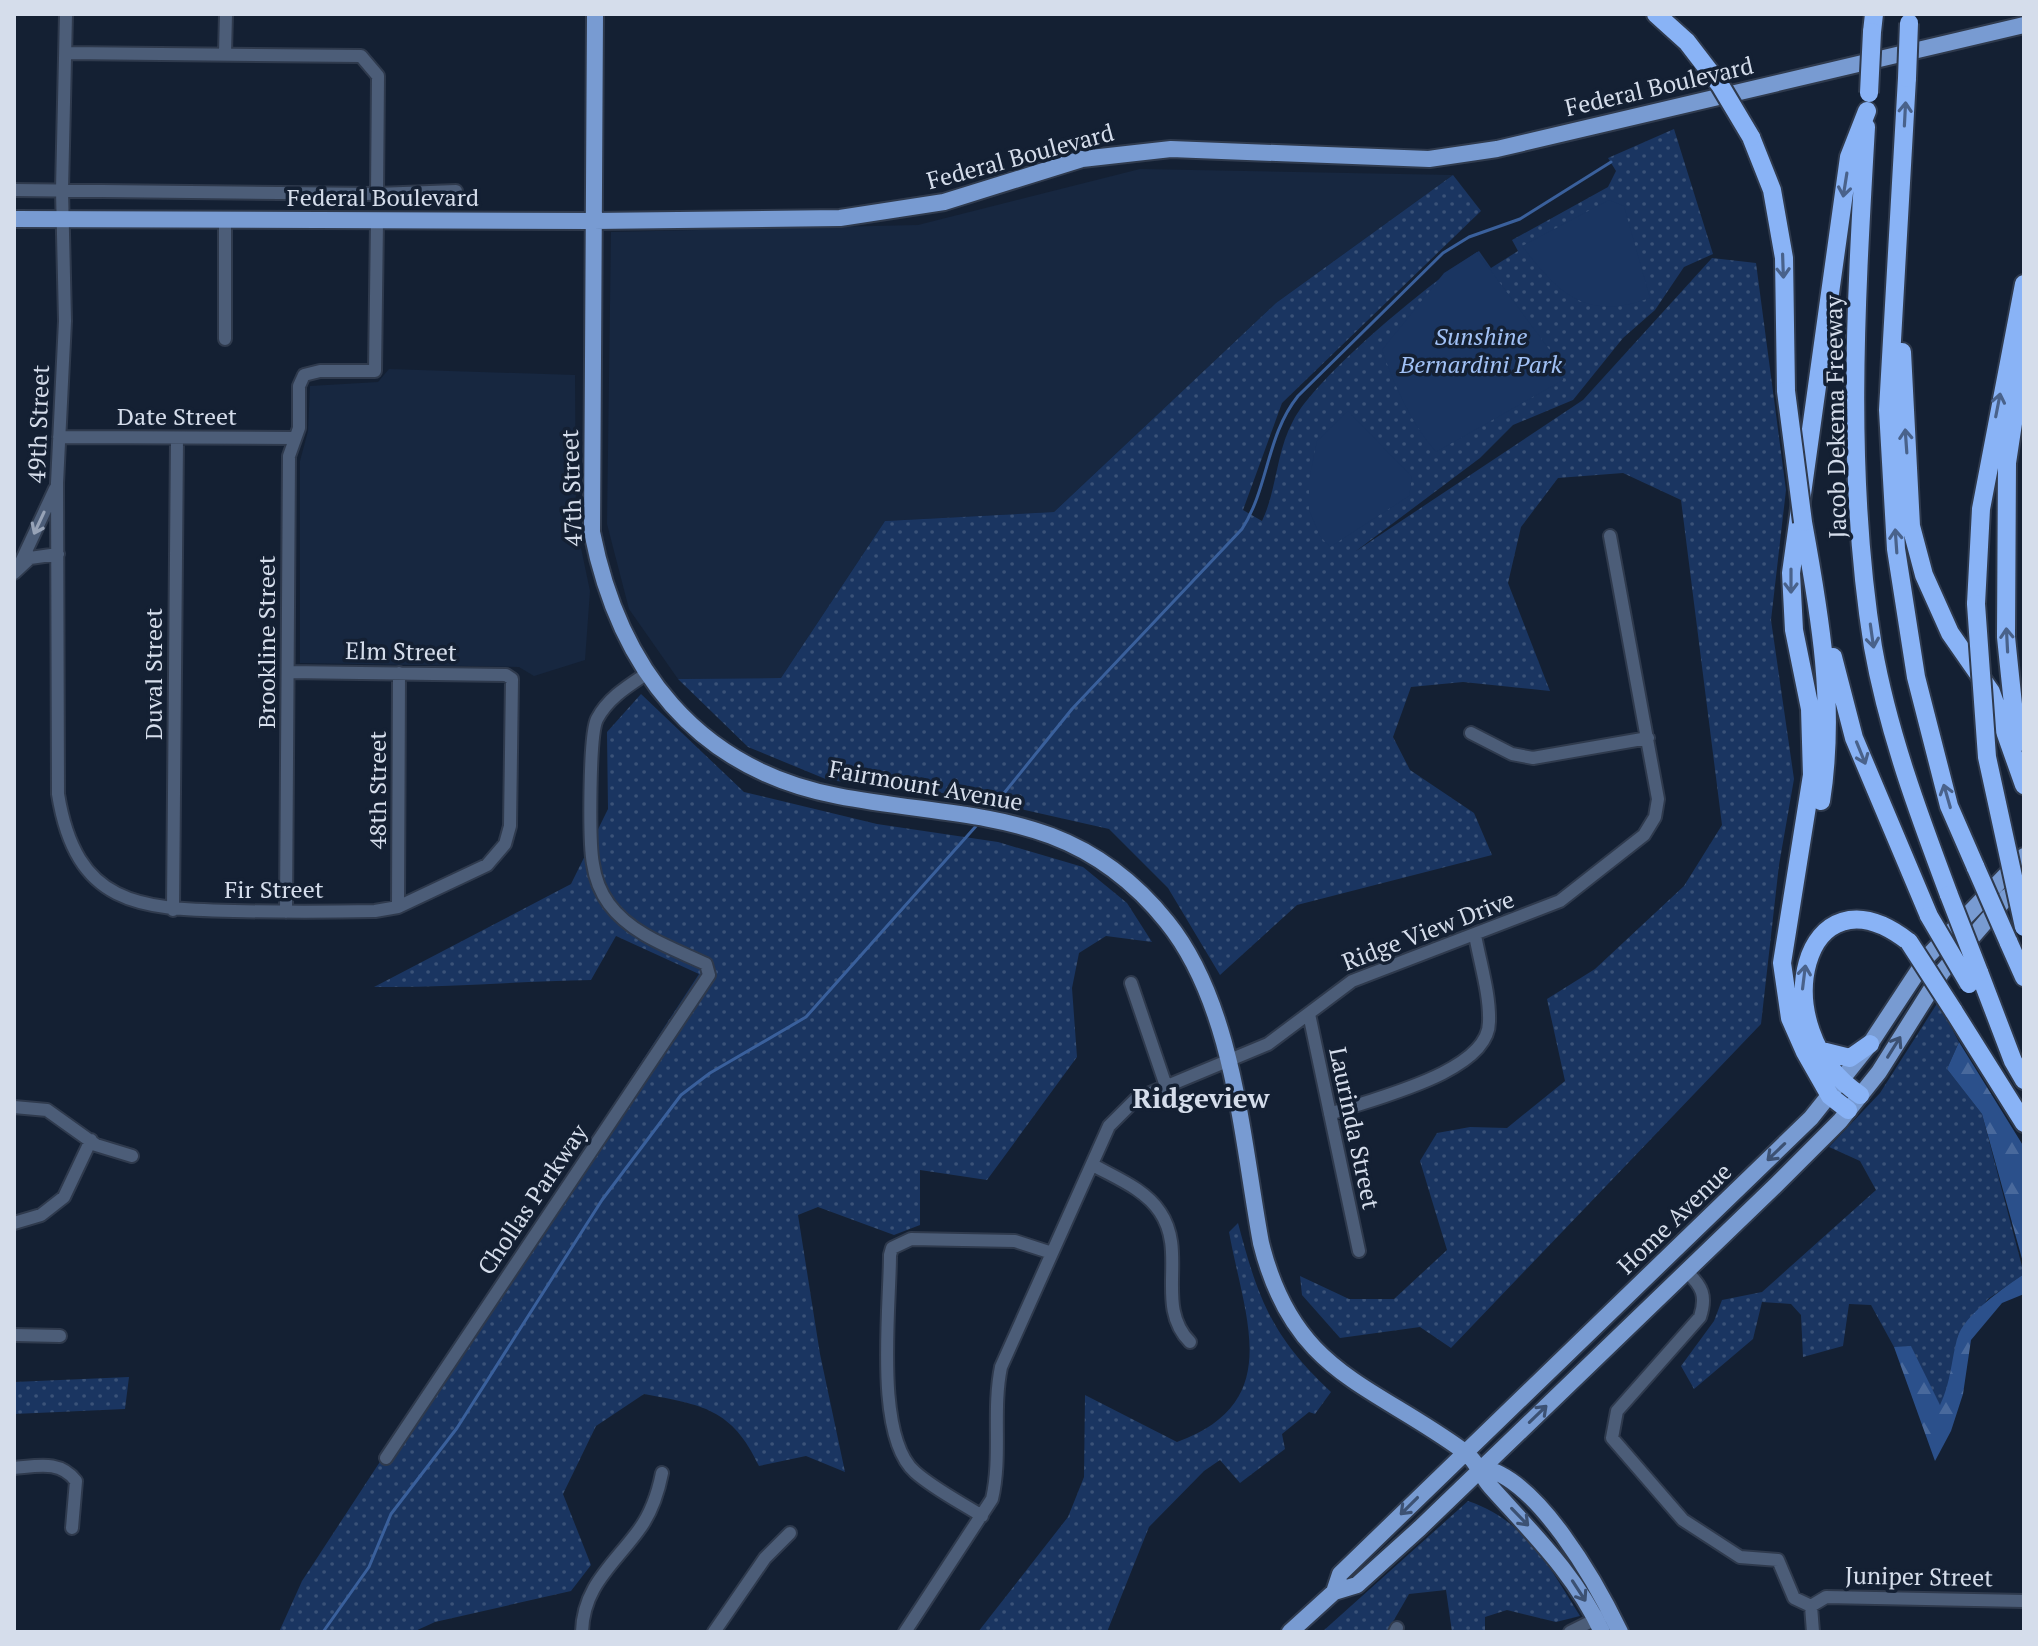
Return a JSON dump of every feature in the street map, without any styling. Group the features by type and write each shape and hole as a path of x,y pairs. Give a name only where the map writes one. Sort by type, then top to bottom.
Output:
{"highway":[{"path":"1656,14 1687,42 1720,85 1751,137 1772,190 1784,258 1786,391 1803,522 1818,601 1854,738 1929,916 1974,978 2024,1080"},
{"path":"1910,19 1888,410 1896,549 1916,677 1949,806 2024,977"},
{"name":"Jacob Dekema Freeway","path":"1873,23 1856,296 1855,454 1860,552 1874,650 1909,788 1949,895 1974,978"},
{"path":"1854,1102 1836,1089 1790,1018 1782,963 1808,812 1813,763 1810,709 1792,608 1794,537 1849,157 1868,102"},
{"path":"1899,222 1911,526 1924,575 1950,633 1991,692 2022,779"},
{"path":"2024,284 1981,509 1976,604 1987,757 2024,927"},
{"path":"2022,779 2006,637 2007,463 2024,351"},
{"path":"1788,924 1817,822 1826,768 1829,705 1818,601"},
{"path":"1836,1089 1808,1024 1802,999 1808,955 1819,939 1851,921 1873,922 1892,929 1909,942 2024,1123"},
{"path":"1822,1051 1850,1058 1870,1044"}],"main road":[{"name":"47th Street","path":"595,14 592,532 612,608 629,648 646,674"},
{"name":"Federal Boulevard","path":"14,219 593,221 840,218 906,211 1082,159 1136,151 1181,149 1429,159 1497,149 2024,25"},
{"name":"Fairmount Avenue","path":"646,674 674,710 701,734 755,769 809,790 1003,819 1032,827 1102,863 1168,923 1198,971 1221,1029 1261,1243 1271,1277 1289,1316 1312,1346 1344,1376 1464,1451 1482,1468 1488,1484 1544,1542 1602,1621 1620,1632"},
{"name":"Home Avenue","path":"1334,1592 1340,1574 1836,1089 1928,956 2024,856"},
{"name":"Home Avenue","path":"1290,1632 1334,1592 1357,1585 1687,1272 1854,1102 1942,972 2007,897 2024,885"}],"street":[{"name":"49th Street","path":"66,14 62,190 65,321 57,483 58,794 66,835"},
{"path":"225,53 226,14"},
{"path":"66,53 361,56 378,76 377,194"},
{"path":"14,190 377,194 456,191"},
{"path":"225,220 225,339"},
{"name":"Brookline Street","path":"286,912 289,456 299,428 299,386 304,375 320,371 375,371 377,221"},
{"name":"Date Street","path":"59,437 293,438"},
{"name":"Duval Street","path":"173,910 177,438"},
{"path":"18,568 57,483"},
{"name":"Ridge View Drive","path":"905,1632 982,1516 996,1481 995,1396 1001,1367 1109,1126 1120,1112 1136,1099 1268,1044 1352,981 1560,901 1644,835 1655,817 1658,799 1610,536"},
{"path":"18,568 58,554"},
{"name":"Elm Street","path":"288,672 506,675 512,679 510,826 498,853"},
{"name":"48th Street","path":"398,907 399,673"},
{"name":"Chollas Parkway","path":"386,1458 709,975 706,964 638,932 619,916 600,888 592,863 592,743 597,720 619,691 646,674"},
{"path":"1471,733 1512,754 1533,758 1648,738"},
{"name":"Fir Street","path":"66,835 84,865 107,887 141,904 173,910 375,911 398,907 487,865 498,853"},
{"path":"1330,1114 1461,1066 1482,1047 1489,1022 1475,935"},
{"path":"1131,983 1166,1086"},
{"name":"Laurinda Street","path":"1309,1014 1359,1251"},
{"path":"14,1107 47,1110 91,1140 132,1156"},
{"path":"14,1223 41,1215 64,1197 91,1140"},
{"path":"1093,1165 1143,1193 1160,1211 1172,1237 1172,1315 1178,1330 1190,1342"},
{"path":"982,1516 914,1471 900,1453 888,1416 890,1255 892,1248 911,1239 1015,1241 1052,1253"},
{"path":"1687,1272 1700,1284 1705,1302 1700,1317 1617,1411 1612,1438 1683,1520 1740,1557 1778,1560 1794,1598 1813,1604 1813,1632"},
{"path":"14,1335 60,1336"},
{"path":"14,1468 57,1465 68,1471 76,1481 72,1528"},
{"path":"582,1632 582,1611 595,1583 639,1530 658,1491 662,1473"},
{"path":"714,1632 765,1558 790,1533"},
{"name":"Juniper Street","path":"1813,1604 1826,1597 1858,1596 2024,1601"},
{"path":"1570,1632 1602,1621"}],"shaded area":[{"path":"1140,169 1453,175 1276,303 1054,512 885,521 781,678 678,679 629,609 607,524 611,232 918,225"},
{"path":"389,369 575,375 576,524 590,591 585,660 534,676 519,667 300,663 300,461 308,431 310,386 378,382"}],"green space":[{"name":"Sunshine Bernardini Park","path":"1674,129 1713,254 1684,267 1655,310 1623,338 1573,400 1513,425 1480,458 1356,551 1583,400 1712,258 1756,263 1786,490 1771,620 1794,779 1779,865 1761,1024 1451,1348 1420,1327 1340,1338 1302,1295 1300,1276 1349,1299 1394,1299 1447,1250 1420,1161 1437,1133 1470,1127 1507,1128 1565,1081 1547,999 1595,969 1684,886 1722,825 1681,500 1623,473 1558,478 1521,527 1508,583 1550,691 1463,682 1411,687 1393,737 1410,770 1474,813 1492,855 1297,905 1220,975 1168,888 1109,829 958,795 828,780 748,747 678,679 781,678 885,521 1054,512 1276,303 1453,175 1481,211 1282,403 1243,510 1262,521 1283,445 1293,421 1306,402 1350,355 1406,305 1479,251 1491,268 1518,251 1512,240 1608,187 1616,171 1608,158"},
{"path":"1609,200 1624,206 1650,298 1628,304 1591,305 1562,290 1522,246"},
{"name":"Sunshine Bernardini Park","path":"1477,252 1563,368 1563,380 1436,452 1404,404 1382,350 1444,273"},
{"path":"1348,411 1412,477 1409,496 1330,547 1320,536 1309,510 1309,480 1317,441"},
{"path":"641,694 744,792 877,824 998,842 1083,867 1127,903 1152,942 1106,936 1079,953 1072,988 1077,1057 987,1180 920,1170 920,1225 894,1235 818,1207 798,1215 820,1354 845,1472 806,1456 759,1466 738,1432 713,1412 644,1394 596,1426 563,1494 591,1565 571,1591 435,1622 413,1632 279,1632 302,1581 699,974 616,936 591,980 374,987 571,884 608,809 607,732"},
{"path":"1938,1002 1959,1042 1947,1069 1982,1114 2024,1274 1988,1299 1958,1335 1951,1381 1940,1406 1911,1347 1894,1347 1871,1305 1849,1304 1843,1346 1803,1357 1801,1315 1791,1304 1762,1302 1753,1339 1694,1389 1681,1366 1714,1321 1722,1300 1762,1292 1876,1190 1860,1161 1829,1147 1880,1093"},
{"path":"1959,1042 2024,1147 2024,1266 1982,1114 1947,1069"},
{"path":"1238,1223 1253,1274 1270,1315 1294,1353 1331,1392 1315,1414 1309,1412 1282,1434 1285,1449 1240,1483 1220,1460 1204,1471 1149,1527 1107,1632 978,1632 1068,1517 1084,1477 1085,1395 1177,1442 1211,1425 1233,1405 1245,1382 1250,1355 1243,1296 1229,1232"},
{"path":"2024,1274 2024,1294 2002,1303 1971,1340 1963,1394 1951,1431 1935,1461 1894,1347 1911,1346 1940,1405 1961,1330 1986,1302"},
{"path":"129,1377 125,1409 14,1414 14,1382"},
{"path":"1468,1501 1488,1509 1521,1533 1546,1563 1580,1616 1556,1622 1507,1610 1485,1617 1485,1632 1452,1632 1446,1590 1409,1594 1387,1632 1322,1632"}],"waterway":[{"path":"988,813 1072,709 1242,529 1258,496 1280,428 1298,396 1443,253 1469,237 1520,219 1611,162"},
{"path":"323,1632 369,1567 391,1514 457,1428 602,1200 681,1095 710,1073 806,1017 977,825"}],"district":[{"name":"Ridgeview","path":"1201,1097"}]}
